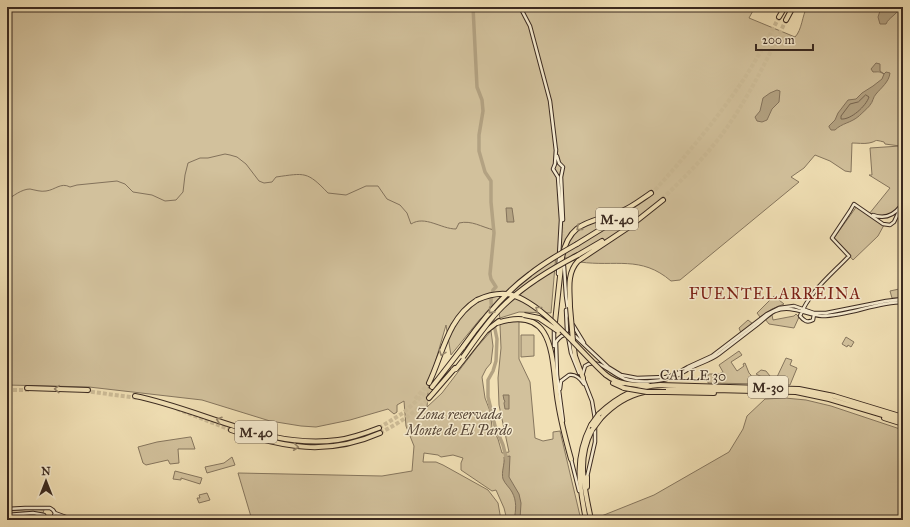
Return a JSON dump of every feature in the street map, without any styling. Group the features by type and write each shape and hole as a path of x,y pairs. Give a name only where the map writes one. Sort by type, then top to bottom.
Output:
{"highway":[{"path":"779,17 785,7"},
{"path":"786,20 793,7"},
{"name":"M-40","path":"605,376 546,316 530,303 512,295 506,294 489,296 477,300 465,308 454,322 431,385 485,318 515,287 543,265 611,223 655,190"},
{"path":"555,322 563,250 571,235 585,223 627,209 651,193"},
{"name":"M-40","path":"429,398 464,358 490,320 512,298 533,281 618,232 663,200 629,227 580,258 570,274 573,341 577,361 584,380"},
{"path":"464,358 486,331 497,323 504,319 524,316 539,318 557,331 605,376 624,388 647,392 757,391"},
{"path":"497,323 509,319 523,319 538,326 546,335 552,351 560,414 571,459"},
{"path":"605,376 627,385 657,385"},
{"name":"CALLE 30","path":"591,520 583,479 583,456 586,443 600,416 608,405 626,394 641,388 657,385 799,389 834,396 903,417"},
{"path":"27,388 88,390"},
{"name":"CALLE 30","path":"586,520 579,464 582,445 591,425 600,416 623,399 644,392 668,389 757,391 807,394 844,403 903,421"},
{"name":"M-40","path":"135,396 164,402 244,429 282,439 309,442 339,440 365,433 378,426"},
{"path":"844,403 903,424"},
{"name":"M-40","path":"232,430 276,444 308,448 340,446 380,433"},
{"path":"586,493 587,477"},
{"path":"582,505 585,512"}],"street":[{"path":"520,7 530,26 550,101 556,150 559,163 563,167 561,172 563,220"},
{"path":"556,150 553,169 559,183 561,234 554,348 560,399 571,459 582,505"},
{"path":"555,164 559,163"},
{"path":"556,173 561,172"},
{"path":"814,314 813,320 807,322 800,316 818,287 849,256 832,238 854,204 883,224 892,224 903,204"},
{"path":"870,215 878,217 888,216 898,210 903,204"},
{"path":"888,216 893,217 894,222"},
{"path":"888,216 885,221 888,224"},
{"path":"564,266 567,331"},
{"path":"566,296 568,312 572,324 580,338 595,355"},
{"path":"557,376 556,344 557,340 566,334 573,335 610,368 627,377 668,377 715,354 773,310 789,306 804,309 814,314 833,315 903,301"},
{"path":"584,380 583,369 586,365 593,362 603,366 618,376 629,380 643,381 670,379 715,357 774,312 788,308 804,309"},
{"path":"568,336 573,360 584,380 592,401 595,428 594,446 587,477"},
{"path":"560,399 561,381 569,375 580,378 588,391"},
{"path":"7,509 52,509 55,513 74,520"},
{"path":"44,515 44,511 46,509"},
{"path":"7,515 33,513 44,515 48,519 53,518 62,520"},
{"path":"53,518 55,513"}],"green space":[{"name":"Zona reservada Monte de El Pardo","path":"7,7 755,7 749,18 795,37 799,31 807,7 903,7 903,203 895,211 888,214 869,214 890,188 869,175 872,175 870,148 900,146 885,144 884,142 877,140 867,143 852,143 851,172 845,171 830,161 815,155 804,168 791,177 799,182 680,280 671,281 660,273 638,265 580,262 556,254 551,313 519,312 500,318 497,305 480,319 451,355 446,325 429,380 427,407 442,393 491,331 493,346 491,363 482,377 492,427 498,439 502,453 509,452 499,405 498,378 501,348 500,323 519,319 519,359 530,382 535,438 543,441 553,439 553,432 560,431 581,520 507,520 504,508 496,490 492,491 461,470 463,458 453,455 441,457 438,455 424,453 423,462 436,462 443,465 488,490 498,503 501,520 252,520 238,473 382,476 412,471 414,446 406,426 404,401 397,405 397,412 394,414 388,409 350,420 316,427 270,421 202,400 89,387 7,385"},
{"path":"857,206 884,225 878,236 853,260 834,238"},
{"path":"899,289 899,298 892,298 890,291"},
{"path":"774,296 784,304 772,309 760,317 757,313"},
{"path":"796,314 799,317 794,328 769,324 765,319 772,315 773,320 794,316"},
{"path":"748,320 753,324 741,333 739,328"},
{"path":"521,335 534,335 534,356 521,357"},
{"path":"846,337 854,342 851,347 848,345 847,347 842,344"},
{"path":"739,351 742,355 731,362 737,371 744,366 743,364 745,363 751,375 751,379 758,381 761,380 764,383 708,383 708,374 719,374 723,372 719,365"},
{"path":"786,358 792,360 790,365 797,368 790,385 776,384 777,377"},
{"path":"761,370 766,371 770,376 766,379 756,374"},
{"path":"785,398 806,400 831,406 903,430 903,520 599,520 599,517 654,495 729,452 743,429 747,416 765,399"},
{"path":"191,437 195,449 178,449 179,463 170,464 168,460 146,465 143,463 138,447 157,442"},
{"path":"232,457 235,465 207,473 205,467 224,463"},
{"path":"175,471 202,478 200,484 181,478 181,480 173,479"},
{"path":"207,493 210,500 199,503 197,498 200,498 199,495"},
{"path":"33,509 44,510 43,513 24,512 7,514 7,511"}],"water":[{"path":"889,7 900,7 886,24 880,24 878,17 880,11"},
{"path":"876,63 880,64 880,71 884,74 880,72 873,72 871,69"},
{"path":"886,72 890,73 886,82 875,95 868,107 856,118 835,130 831,130 829,126 835,120 838,113 848,100 856,99 882,79"},
{"path":"777,90 780,91 779,102 772,109 767,120 762,122 757,121 755,117 760,111 763,98"},
{"path":"506,208 512,208 514,222 507,222"},
{"path":"503,395 509,395 509,409 505,409"},
{"path":"510,456 509,477 519,494 521,503 520,520 514,520 516,509 514,495 503,479 504,457"}],"waterway":[{"path":"473,7 477,87 482,100 483,111 479,135 479,151 485,172 491,181 491,202 494,233 490,274 496,287 493,290 491,300 492,315 497,339 496,361 488,380 488,397 495,426 503,445 507,461"},
{"path":"7,200 27,189 44,191 64,185 70,187 117,181 125,184 133,192 152,195 165,201 176,200 183,192 188,163 200,158 208,158 225,154 237,157 246,164 259,181 264,183 272,182 276,177 305,175 310,177 328,193 346,195 366,186 378,186 387,199 400,205 407,213 411,224 422,221 456,229 459,223 468,222 494,230"}],"tunnel":[{"path":"655,190 697,142 735,92 747,74 779,17"},
{"path":"662,199 700,161 730,123 756,80 786,20"},
{"path":"563,220 564,248"},
{"path":"415,399 429,383"},
{"path":"379,428 403,413 432,387"},
{"path":"7,390 31,390"},
{"path":"85,391 138,398"},
{"path":"380,433 406,417 429,398"},
{"path":"177,409 231,430"}],"district":[{"name":"FUENTELARREINA","path":"775,293"}]}
